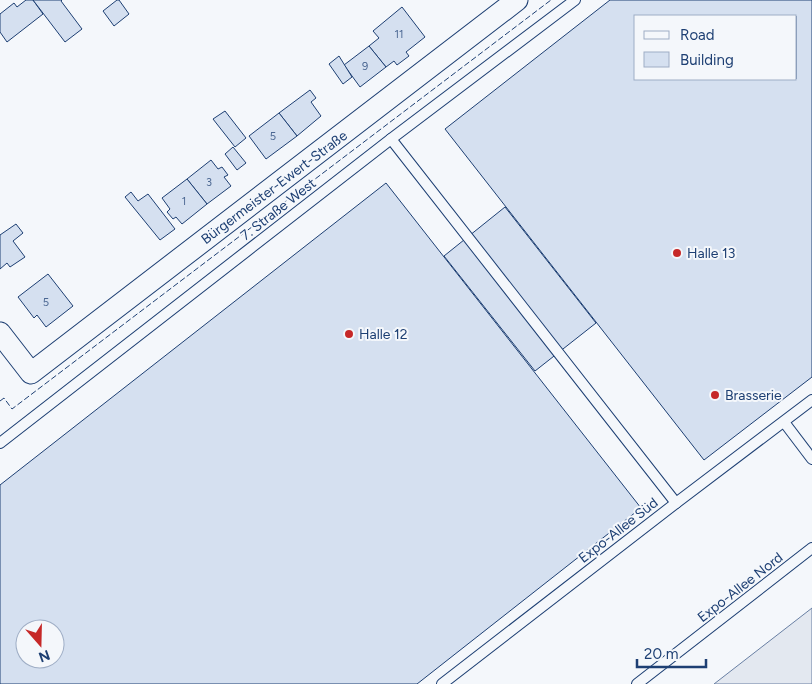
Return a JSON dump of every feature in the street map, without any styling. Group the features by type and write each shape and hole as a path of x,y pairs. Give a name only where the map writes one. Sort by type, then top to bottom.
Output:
{"street":[{"name":"Bürgermeister-Ewert-Straße","path":"0,333 31,373 517,0"}],"lane":[{"name":"7. Straße West","path":"0,443 391,139 575,0"},
{"path":"391,139 676,502"},
{"name":"Expo-Allee Süd","path":"444,683 676,502 812,400"},
{"path":"784,422 812,459"},
{"name":"Expo-Allee Nord","path":"637,684 812,548"}],"shaded area":[{"path":"812,608 812,684 714,684"}],"building":[{"path":"26,0 33,0 43,14 7,42 0,32 0,14 14,3 17,7"},
{"path":"33,0 62,0 82,29 65,42"},
{"path":"119,0 129,14 114,26 103,11"},
{"name":"Halle 13","path":"610,0 812,0 812,377 704,460 445,129"},
{"path":"402,7 425,37 406,52 409,56 397,65 394,61 386,67 369,46 379,38 373,31"},
{"path":"369,46 386,67 360,87 344,65"},
{"path":"339,56 352,77 343,84 329,64"},
{"path":"310,90 316,98 311,102 321,116 297,136 279,113"},
{"path":"225,111 246,138 235,147 213,119"},
{"path":"279,113 297,136 266,159 249,136"},
{"path":"233,147 246,163 237,170 225,154"},
{"path":"211,160 218,169 222,167 228,175 224,177 231,186 207,204 187,179"},
{"path":"187,179 207,204 182,224 176,217 173,219 167,212 170,209 162,198"},
{"name":"Halle 12","path":"386,183 641,508 417,684 0,684 0,485"},
{"path":"131,192 138,201 148,194 175,229 160,240 125,197"},
{"path":"505,207 596,323 535,371 444,256"},
{"path":"16,224 23,233 13,241 25,257 10,267 7,263 0,269 0,235"},
{"path":"48,274 73,306 46,327 37,315 34,318 18,297"}],"fence":[{"path":"0,401 4,398 12,409 551,0"}],"place":[{"name":"Halle 13","path":"677,253"},
{"name":"Halle 12","path":"349,334"},
{"name":"Brasserie","path":"715,395"}]}
